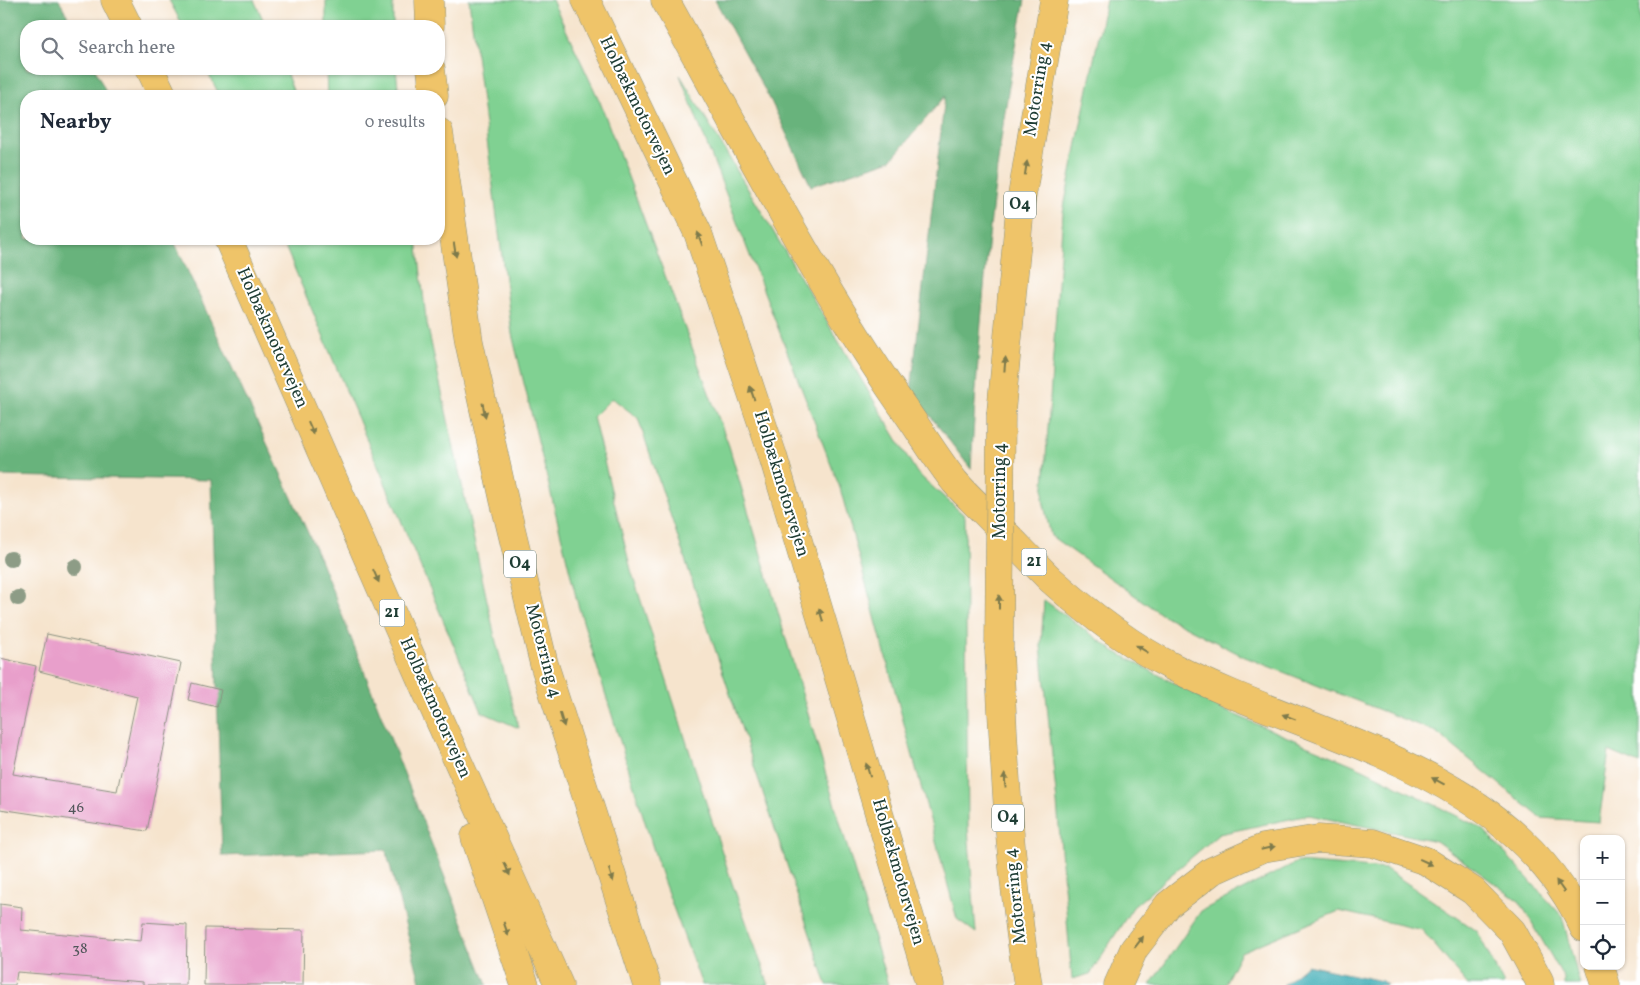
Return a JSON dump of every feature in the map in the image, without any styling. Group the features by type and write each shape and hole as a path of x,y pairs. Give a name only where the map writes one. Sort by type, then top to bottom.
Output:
{"highway":[{"path":"115,0 125,20"},
{"path":"429,0 430,20"},
{"name":"Holbækmotorvejen","path":"586,0 698,233 772,453 898,870 930,985"},
{"name":"21","path":"665,0 810,261 860,344 955,482 1049,578 1124,639 1168,665 1236,697 1382,755 1431,778 1477,805 1517,836 1534,852 1562,889 1582,925"},
{"name":"Motorring 4","path":"1028,985 1018,926 1006,787 999,650 1001,412 1020,208 1054,0"},
{"path":"153,75 161,90"},
{"path":"432,75 434,90"},
{"name":"Motorring 4","path":"445,174 469,342 504,500 544,664 647,985"},
{"name":"Holbækmotorvejen","path":"231,245 423,684 559,985"},
{"path":"423,684 525,985"},
{"path":"1118,985 1134,949 1168,905 1212,871 1263,848 1318,839 1374,843 1426,861 1473,891 1512,931 1540,985"},
{"path":"1601,970 1606,985"}],"green space":[{"path":"0,0 59,0 70,20 20,20 20,75 98,75 105,90 20,90 20,245 176,245 320,559 487,985 421,985 386,850 222,856 211,480 0,476"},
{"path":"169,0 254,0 263,20 180,20"},
{"path":"326,0 393,0 393,20 326,20"},
{"path":"469,0 552,0 600,102 729,446 888,985 827,985 638,418 612,398 593,417 631,570 732,883 769,985 702,985 662,877 578,605 512,334"},
{"path":"715,0 1025,0 1004,116 989,233 971,469 911,391 945,96 891,160 811,186 771,101"},
{"path":"1106,0 1640,0 1640,764 1609,751 1599,822 1541,818 1436,732 1245,657 1161,614 1051,536 1043,500 1063,212"},
{"path":"209,75 287,75 293,90 217,90"},
{"path":"326,75 397,75 398,90 327,90"},
{"path":"680,75 917,473 965,516 968,828 976,933 957,919 840,488"},
{"path":"285,245 418,245 426,319 496,642 519,728 482,712"},
{"path":"1044,600 1114,651 1226,711 1363,769 1483,829 1562,916 1580,985 1564,985 1564,978 1520,902 1436,841 1309,815 1219,834 1133,907 1090,974 1072,979 1041,646"},
{"path":"1297,862 1386,869 1477,931 1504,985 1468,985 1422,930 1339,911 1241,952 1224,985 1150,985 1201,911"}],"water":[{"path":"1307,965 1382,981 1387,985 1283,985"}],"building":[{"path":"47,634 181,663 147,831 0,809 0,658 36,666 13,774 117,791 137,696 39,671"},
{"path":"192,683 221,690 217,707 188,700"},
{"path":"0,904 22,907 21,930 141,941 143,922 187,925 186,985 143,985 143,982 17,972 15,985 0,985"},
{"path":"205,928 304,930 303,985 204,985"}]}
